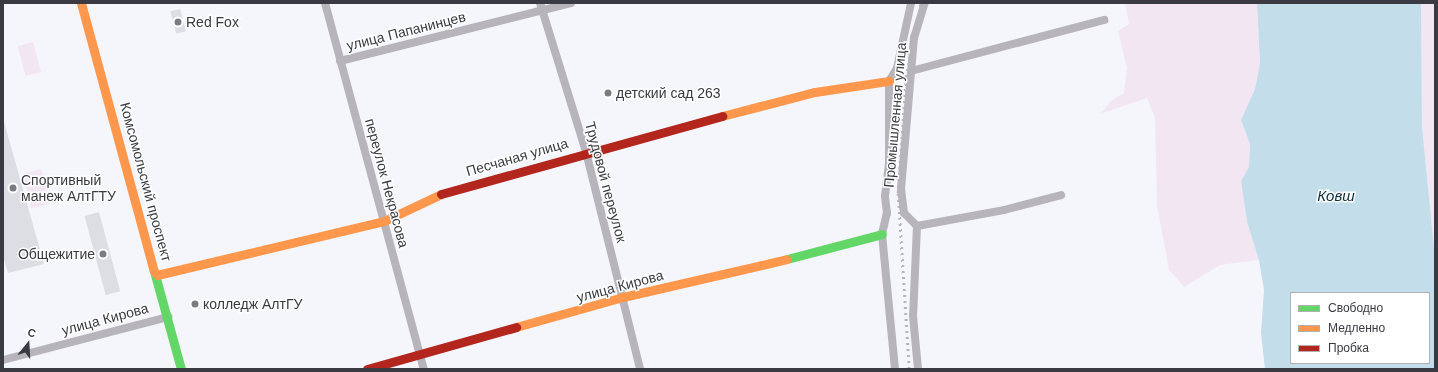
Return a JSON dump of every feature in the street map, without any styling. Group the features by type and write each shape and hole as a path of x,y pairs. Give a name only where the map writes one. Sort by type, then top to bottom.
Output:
{"street":[{"name":"Комсомольский проспект","path":"81,3 157,276 181,369"},
{"name":"переулок Некрасова","path":"325,3 424,369"},
{"name":"улица Папанинцев","path":"340,61 541,7 571,3"},
{"name":"Промышленная улица","path":"889,81 897,68 911,3"},
{"name":"Промышленная улица","path":"917,226 904,213 901,189 914,38 925,3"},
{"name":"Трудовой переулок","path":"541,7 586,152 640,369"},
{"path":"910,71 1104,20"},
{"name":"Песчаная улица","path":"157,276 384,221 432,197 474,182 586,152 815,92 889,81"},
{"path":"889,81 889,163 885,196 887,213 882,234 895,369"},
{"path":"918,369 913,316 917,226 1004,210 1061,195"},
{"name":"улица Кирова","path":"367,369 420,356 623,297 754,268 882,234"},
{"name":"улица Кирова","path":"3,360 168,317"}],"shaded area":[{"path":"1125,3 1257,3 1260,63 1255,89 1241,120 1250,144 1249,167 1241,181 1247,222 1259,260 1220,265 1184,287 1169,270 1157,205 1155,118 1147,98 1100,114 1111,101 1124,93 1127,68 1118,31 1129,24"},
{"path":"1421,3 1435,3 1435,258 1422,127"},
{"path":"33,42 41,72 26,76 18,46"},
{"path":"41,169 50,204 31,209 23,174"}],"water":[{"name":"Ковш","path":"1257,3 1421,3 1422,127 1435,258 1435,369 1265,369 1261,333 1264,290 1259,260 1247,222 1241,181 1249,167 1250,144 1241,120 1255,89 1260,63"}],"building":[{"name":"Red Fox","path":"180,9 186,31 176,34 170,12"},
{"name":"Спортивный манеж АлтГТУ","path":"3,118 44,264 8,273 3,256"},
{"name":"Общежитие","path":"99,212 120,291 106,295 85,216"}],"railway":[{"path":"909,369 898,193 906,77 921,3"}],"traffic: fast":[{"path":"787,259 882,234"},
{"path":"154,271 181,369"}],"traffic: slow":[{"path":"81,3 154,271"},
{"path":"722,116 815,92 889,81"},
{"path":"157,275 384,221 441,194"},
{"path":"516,327 623,297 787,259"}],"traffic: jam":[{"path":"441,194 722,116"},
{"path":"367,369 516,327"}],"place":[{"name":"Red Fox","path":"178,22"},
{"name":"детский сад 263","path":"608,93"},
{"name":"Спортивный манеж АлтГТУ","path":"13,188"},
{"name":"Общежитие","path":"103,254"},
{"name":"колледж АлтГУ","path":"195,304"}]}
